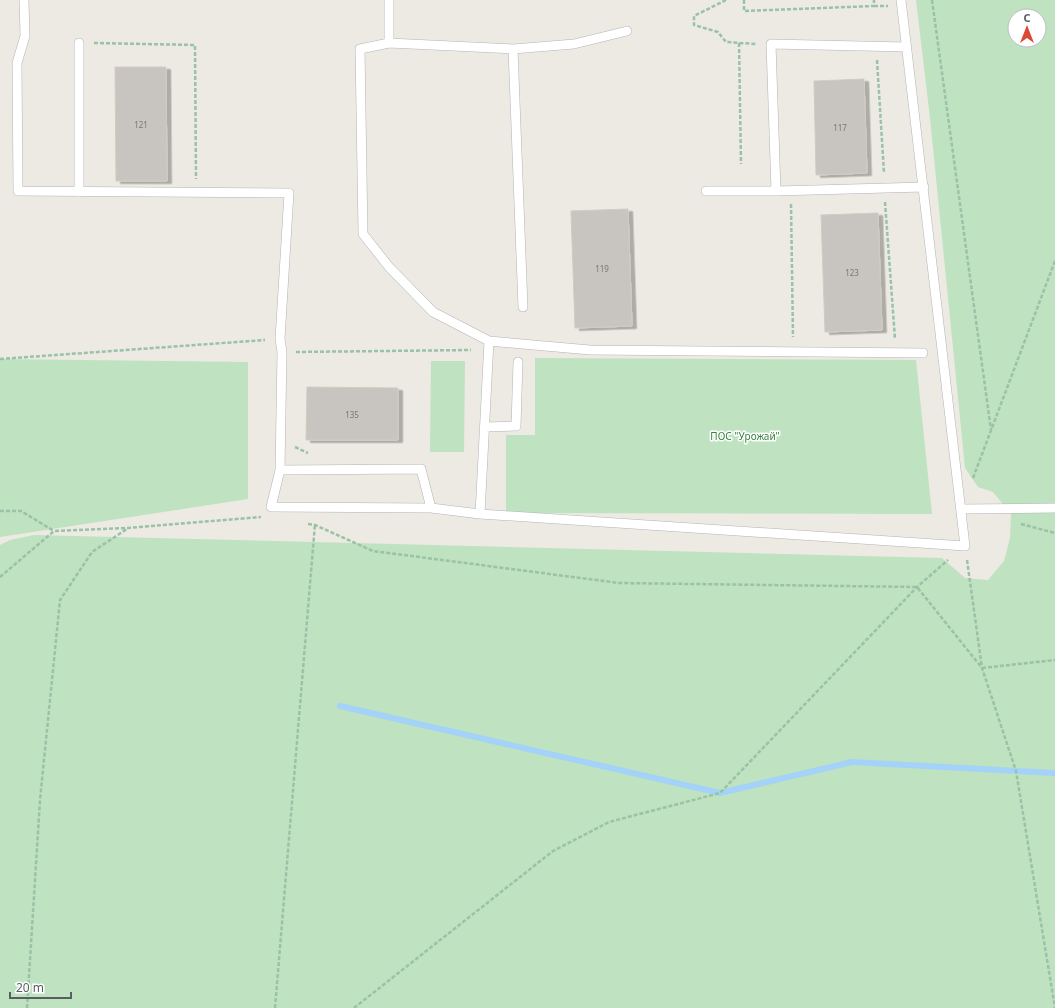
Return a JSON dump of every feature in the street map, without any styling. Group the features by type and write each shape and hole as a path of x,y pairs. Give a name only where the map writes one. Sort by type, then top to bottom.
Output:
{"lane":[{"path":"24,0 25,36 17,62 18,191 289,193 280,339 282,352 280,470 271,507 431,508 480,514 965,546 901,0"},
{"path":"389,0 389,43"},
{"path":"627,31 574,44 513,49 389,43 360,49 363,234 388,267 433,312 489,345 590,350 923,353"},
{"path":"78,192 79,43"},
{"path":"776,191 771,44 907,46"},
{"path":"513,49 523,307"},
{"path":"706,191 776,191 924,187"},
{"path":"480,514 489,345"},
{"path":"485,427 516,426 518,362"},
{"path":"280,470 421,469 431,508"},
{"path":"961,508 1055,508"}],"path":[{"path":"726,0 694,16 694,25 718,32 726,42 771,44"},
{"path":"744,0 744,11 874,6 874,0"},
{"path":"932,0 991,430"},
{"path":"79,43 195,45 196,192"},
{"path":"739,43 741,164"},
{"path":"972,480 1055,261"},
{"path":"0,359 280,339"},
{"path":"282,352 489,345"},
{"path":"293,443 295,448 306,453 314,453"},
{"path":"0,511 21,511 54,531 127,528 262,517"},
{"path":"307,524 315,525 373,551 619,584 917,587"},
{"path":"274,1008 315,525"},
{"path":"27,1008 40,800 60,600 92,552 127,528"},
{"path":"0,577 54,531"},
{"path":"354,1008 553,851 609,822 720,792 917,587 965,546"},
{"path":"965,546 982,668 1016,771 1055,1008"},
{"path":"917,587 982,668"},
{"path":"982,668 1055,660"}],"green space":[{"path":"916,0 1055,0 1055,1008 0,1008 0,545 10,540 34,535 942,558 965,578 988,580 1004,561 1010,538 1011,514 993,492 978,487 965,468 930,118"},
{"name":"ПОС \"Урожай\"","path":"535,358 916,360 932,514 506,513 506,435 535,435"},
{"path":"0,359 248,362 248,499 0,537"},
{"path":"431,361 465,361 464,452 430,452"}],"building":[{"path":"115,67 166,67 167,181 116,181"},
{"path":"864,79 867,173 816,175 814,81"},
{"path":"628,209 632,326 575,328 571,211"},
{"path":"878,213 882,330 825,332 821,215"},
{"path":"307,387 398,388 398,440 306,440"}],"waterway":[{"path":"340,706 720,793 852,762 1055,773"}]}
